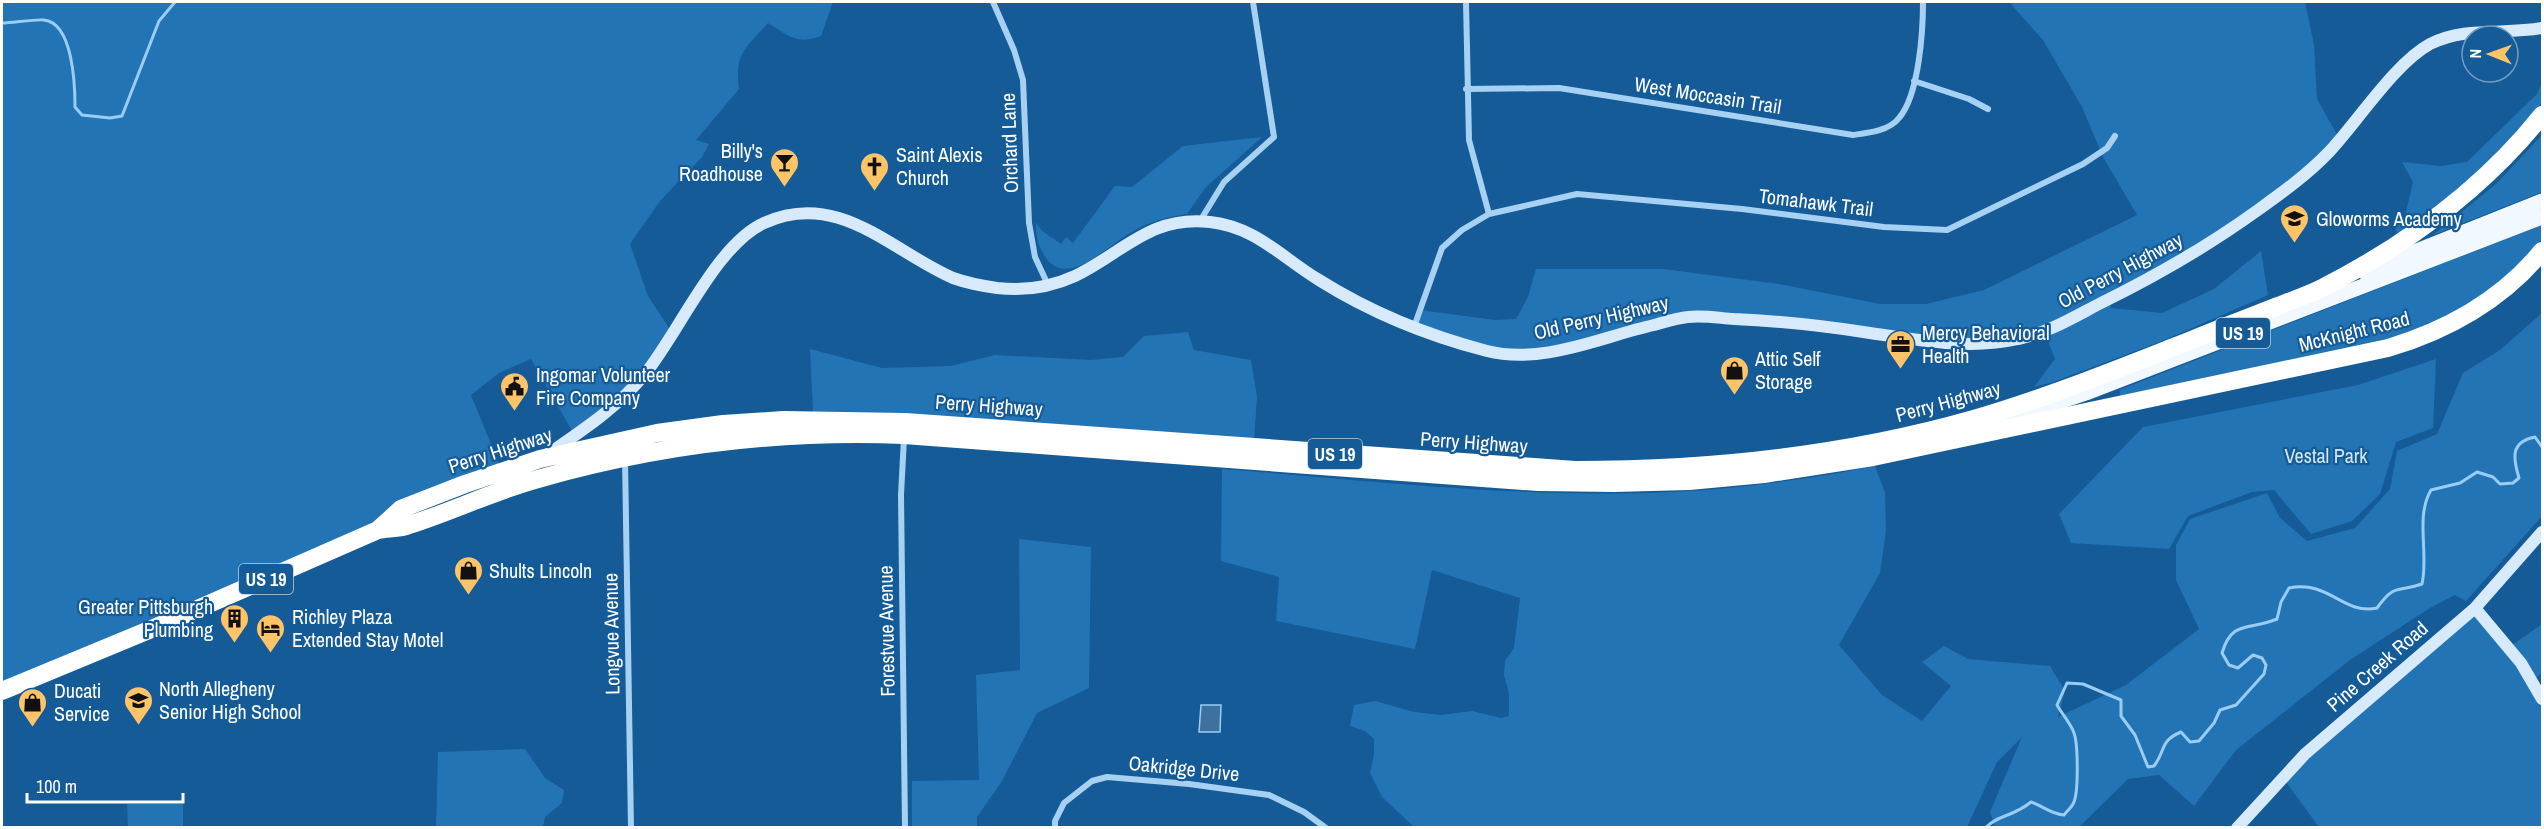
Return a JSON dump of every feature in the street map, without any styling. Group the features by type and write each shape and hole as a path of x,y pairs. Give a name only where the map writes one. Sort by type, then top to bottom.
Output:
{"highway":[{"path":"2321,289 2389,249 2450,207 2507,156 2542,116"},
{"name":"McKnight Road","path":"1940,442 2352,358 2404,343 2452,324 2484,304 2512,282 2542,251"},
{"name":"Perry Highway","path":"378,530 400,509 540,459 693,428 753,422 879,421 1538,469 1650,470 1726,465 1834,450 1974,419 2082,383 2321,289"},
{"name":"Perry Highway","path":"2,691 378,530 408,526 536,479 625,458 696,446 825,434 904,435 1575,483 1660,482 1764,474 1837,463 1940,442"}],"main road":[{"name":"Perry Highway","path":"2321,289 2542,201"},
{"name":"Perry Highway","path":"1940,442 2085,393 2542,217"}],"street":[{"name":"Orchard Lane","path":"993,2 1014,50 1023,80 1029,223 1035,257 1048,285"},
{"path":"1200,221 1224,182 1274,137 1253,2"},
{"path":"1466,2 1466,89 1469,140 1489,214"},
{"name":"West Moccasin Trail","path":"1466,89 1559,88 1853,135 1868,133 1888,127 1899,118 1909,101 1914,81 1923,2"},
{"name":"Old Perry Highway","path":"540,459 595,422 622,398 660,354 728,252 747,233 773,219 804,213 834,216 867,229 955,279 1010,289 1048,285 1077,275 1140,235 1154,229 1184,221 1217,222 1252,232 1317,280 1366,307 1414,327 1491,352 1523,355 1553,352 1688,317 1759,320 1926,341 1976,344 2011,341 2040,334 2174,266 2224,234 2283,192 2325,157 2400,68 2423,48 2440,40 2463,34 2542,28"},
{"path":"1914,81 1969,99 1988,109"},
{"name":"Tomahawk Trail","path":"1414,327 1442,248 1462,230 1489,214 1577,194 1884,227 1947,230 2084,164 2107,148 2115,136"},
{"name":"Forestvue Avenue","path":"904,435 900,495 905,828"},
{"name":"Longvue Avenue","path":"625,440 631,828"},
{"path":"536,479 540,459"},
{"name":"Pine Creek Road","path":"2237,828 2305,754 2475,608 2542,532"},
{"path":"2475,608 2521,663 2542,699"},
{"name":"Oakridge Drive","path":"1055,828 1055,821 1065,803 1092,781 1107,777 1199,785 1269,795 1304,812 1326,828"}],"green space":[{"path":"2,2 833,2 821,36 805,40 793,38 768,23 743,52 738,67 739,89 696,140 709,144 702,157 660,201 630,244 648,296 673,334 660,354 575,436 531,359 499,373 471,395 502,471 378,530 2,691"},
{"path":"2009,2 2305,2 2314,45 2317,99 2340,140 2283,192 2109,299 2111,308 2162,313 2214,289 2261,251 2268,295 2162,341 2034,387 2055,359 2048,341 2040,334 1975,344 1688,317 1523,355 1414,327 1420,310 1495,320 1516,319 1528,297 1536,269 1663,269 1779,284 1880,304 1926,304 1984,290 2137,215 2103,157 2082,107 2043,40"},
{"path":"2542,83 2542,103 2534,116 2467,183 2398,235 2394,225 2405,216 2413,182 2402,162 2441,166 2467,162 2537,94"},
{"path":"2542,135 2542,192 2433,235 2496,184"},
{"path":"1262,137 1205,188 1187,214 1164,218 1144,226 1088,262 1076,267 1065,269 1055,266 1046,258 1041,249 1036,223 1045,233 1061,244 1066,237 1073,243 1115,186 1132,187 1183,146"},
{"path":"2542,225 2542,239 2494,288 2448,317 2386,341 2121,398 2119,390"},
{"path":"2542,313 2542,516 2466,601 2455,595 2430,608 2350,660 2236,750 2194,806 2159,775 2128,779 2079,827 1995,827 1990,812 2022,737 1997,762 1967,827 1414,827 1382,797 1370,773 1374,755 1374,739 1365,731 1350,726 1354,705 1375,701 1414,712 1441,715 1472,711 1501,718 1509,716 1509,694 1504,675 1505,661 1514,648 1520,598 1432,570 1415,649 1276,621 1279,577 1221,561 1222,469 1435,487 1596,494 1734,488 1791,481 1875,466 1885,493 1886,531 1880,573 1839,645 1882,695 1922,721 1951,686 1922,662 1944,646 1968,659 2050,666 2065,691 2058,717 2126,685 2199,629 2176,580 2176,545 2190,519 2267,493 2280,518 2307,541 2355,528 2390,489 2397,451 2437,434 2463,373 2500,350"},
{"path":"1188,332 1194,350 1251,360 1257,397 1254,441 813,412 810,349 882,368 951,366 995,355 1091,360 1123,357 1144,336"},
{"name":"Vestal Park","path":"2436,359 2433,428 2396,442 2380,494 2352,521 2311,534 2274,490 2252,492 2188,516 2169,549 2071,543 2059,514 2143,427 2358,385"},
{"path":"1019,539 1091,547 1089,688 1037,713 1002,781 977,817 977,827 912,827 912,781 979,780 976,675 1020,670"},
{"path":"2475,608 2509,647 2542,624 2542,673 2533,680 2542,699 2542,827 2319,827 2283,778"},
{"path":"525,749 545,778 564,790 562,803 545,817 543,827 436,827 438,752"},
{"path":"127,804 183,804 183,827 128,827"}],"shaded area":[{"path":"1201,705 1221,705 1220,732 1199,732"}],"waterway":[{"path":"2,23 44,20 54,24 67,43 73,71 75,107 82,115 110,118 122,116 159,21 175,2"},
{"path":"1985,828 1990,823 2031,802 2064,815 2073,804 2077,780 2075,739 2071,726 2057,705 2067,683 2083,684 2121,700 2121,716 2135,735 2148,767 2154,766 2169,739 2181,732 2190,742 2199,741 2214,723 2220,710 2236,705 2264,674 2266,665 2262,658 2253,655 2238,668 2229,665 2222,653 2226,642 2236,630 2277,619 2281,602 2289,588 2315,589 2354,607 2365,609 2377,608 2388,595 2396,590 2422,584 2424,512 2431,490 2460,483 2477,472 2493,477 2500,484 2513,483 2519,478 2515,464 2517,447 2527,439 2535,437 2542,447"}],"place":[{"name":"Billy's Roadhouse","path":"784,188"},
{"name":"Saint Alexis Church","path":"875,192"},
{"name":"Gloworms Academy","path":"2295,244"},
{"name":"Mercy Behavioral Health","path":"1901,370"},
{"name":"Attic Self Storage","path":"1734,396"},
{"name":"Ingomar Volunteer Fire Company","path":"515,412"},
{"name":"Shults Lincoln","path":"468,596"},
{"name":"Greater Pittsburgh Plumbing","path":"234,644"},
{"name":"Richley Plaza Extended Stay Motel","path":"271,654"},
{"name":"North Allegheny Senior High School","path":"138,726"},
{"name":"Ducati Service","path":"33,728"}]}
